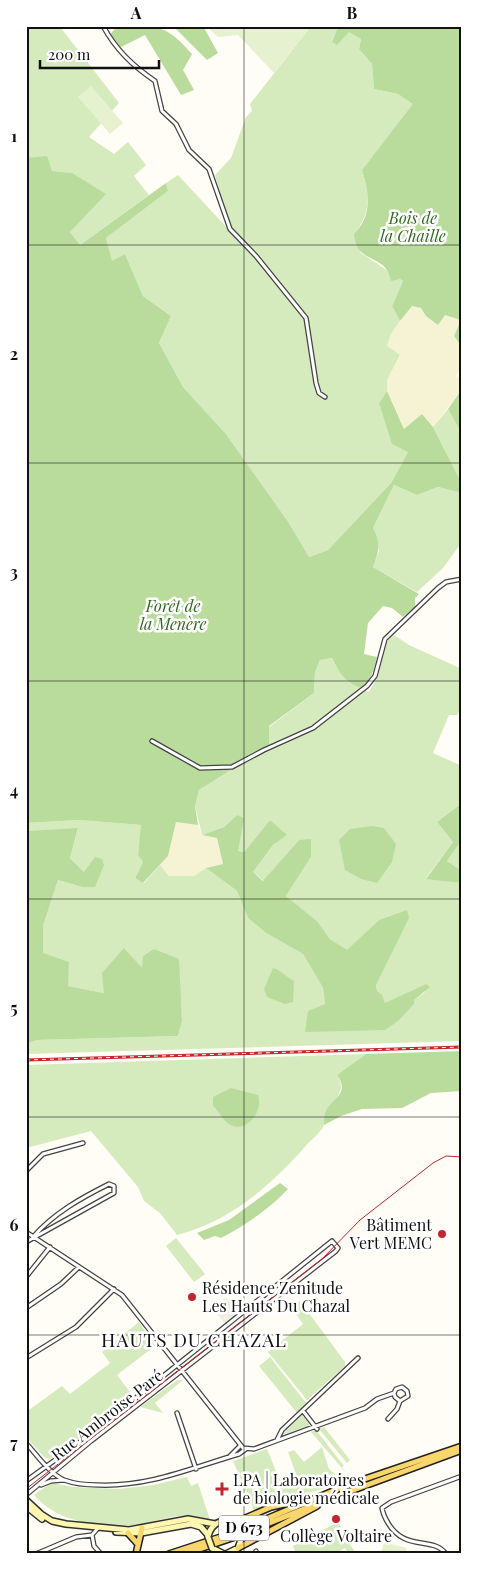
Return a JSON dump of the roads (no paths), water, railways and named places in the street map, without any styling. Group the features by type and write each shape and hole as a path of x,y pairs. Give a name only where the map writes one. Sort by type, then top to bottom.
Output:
{"main road":[{"name":"D 673","path":"169,1554 230,1534 350,1484 462,1446"},
{"name":"D 673","path":"185,1554 232,1538 329,1499 462,1450"},
{"path":"236,1525 271,1507 318,1498"},
{"path":"26,1506 40,1517 52,1523 98,1529 142,1531 191,1524 201,1527 208,1536 212,1548 223,1554 236,1551 329,1499"},
{"path":"26,1500 52,1521 128,1534 188,1519 215,1524 224,1520 236,1525 242,1538 236,1551"},
{"path":"208,1536 215,1524"},
{"path":"136,1554 142,1531"},
{"path":"128,1534 138,1544"}],"street":[{"path":"103,26 119,51 129,62 155,80 162,111 176,124 189,150 209,169 230,230 256,256 306,318 318,393 325,397"},
{"path":"152,741 200,768 232,767 313,728 367,686 375,676 384,639 438,588 446,582 462,579"},
{"path":"26,1171 43,1154 83,1143"},
{"path":"26,1242 114,1192 114,1186 109,1184 61,1211 34,1237"},
{"path":"26,1232 122,1295 240,1446 246,1449 254,1449 316,1428 366,1408 377,1399 394,1393 400,1387 406,1389 407,1398 400,1401 397,1409 388,1419"},
{"name":"Rue Ambroise Paré","path":"26,1481 69,1451 332,1241 337,1245 336,1251 52,1471 26,1496"},
{"path":"26,1277 50,1247"},
{"path":"26,1308 61,1284 79,1266"},
{"path":"26,1358 76,1327 114,1289"},
{"path":"277,1440 282,1430 358,1358"},
{"path":"394,1393 396,1399 400,1401"},
{"path":"303,1410 316,1428"},
{"path":"177,1413 196,1469"},
{"path":"26,1443 52,1471 65,1480"},
{"path":"230,1457 240,1446"},
{"path":"36,1487 51,1481 65,1480 88,1485 129,1485 171,1477 239,1454 246,1449"},
{"path":"446,1554 438,1547 399,1537 383,1514 382,1508 391,1502 462,1476"},
{"path":"36,1554 76,1537 92,1535 98,1529"},
{"path":"92,1535 94,1546 101,1554"}],"tram line":[{"path":"26,1489 322,1259 360,1220 433,1163 446,1156 462,1157"}],"railway":[{"path":"26,1060 462,1047"}],"place":[{"name":"Bâtiment Vert MEMC","path":"442,1234"},
{"name":"Résidence Zenitude Les Hauts Du Chazal","path":"192,1297"},
{"name":"LPA | Laboratoires de biologie médicale","path":"222,1489"},
{"name":"Collège Voltaire","path":"336,1519"}],"district":[{"name":"HAUTS DU CHAZAL","path":"194,1340"}],"park label":[{"name":"Bois de la Chaille","path":"413,227"},
{"name":"Forêt de la Menère","path":"173,615"}]}
